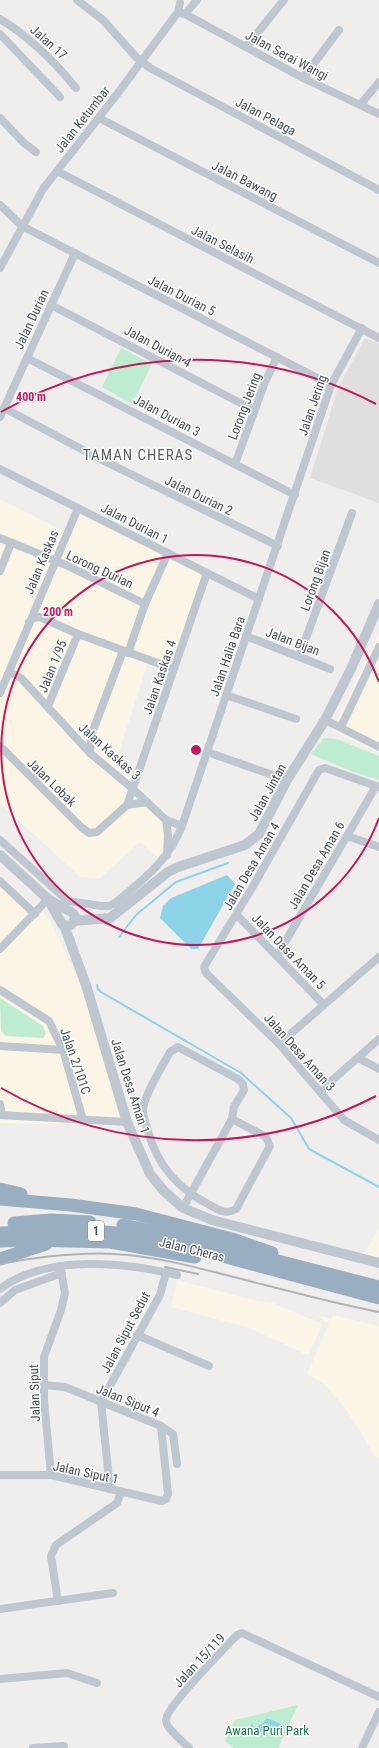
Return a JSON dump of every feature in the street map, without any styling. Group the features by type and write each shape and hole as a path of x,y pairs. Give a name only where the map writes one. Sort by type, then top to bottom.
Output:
{"highway":[{"path":"2,1197 108,1209 166,1220 264,1248 273,1253 284,1263"},
{"name":"Jalan Cheras","path":"0,1224 52,1220 130,1226 189,1243 211,1253 379,1298"},
{"name":"Jalan Cheras","path":"0,1233 79,1230 128,1234 189,1243 284,1263 379,1287"},
{"path":"7,1245 29,1240 110,1242 199,1258 211,1253"},
{"path":"0,1259 7,1245"},
{"path":"0,1264 7,1245"}],"street":[{"name":"Jalan Pelaga","path":"77,0 103,20 142,62 379,190"},
{"name":"Jalan Ketumbar","path":"0,268 35,202 57,171 181,13 197,0"},
{"path":"246,47 284,0"},
{"path":"180,3 181,13"},
{"name":"Jalan Serai Wangi","path":"181,13 303,78 379,114"},
{"name":"Jalan 17","path":"0,19 12,26 50,57 76,88"},
{"path":"303,78 339,30"},
{"path":"0,34 60,97"},
{"path":"360,105 379,82"},
{"path":"0,118 24,144 36,152"},
{"name":"Jalan Bawang","path":"99,118 379,263"},
{"name":"Jalan Selasih","path":"57,171 379,338"},
{"name":"Jalan Durian 5","path":"0,205 22,226 331,385"},
{"name":"Jalan Durian","path":"0,417 75,253"},
{"name":"Jalan Durian 4","path":"51,305 254,410"},
{"name":"Jalan Jering","path":"295,494 331,385 362,328"},
{"name":"Lorong Jering","path":"235,464 254,410 277,357"},
{"name":"Jalan Durian 3","path":"27,358 295,494"},
{"name":"Jalan Durian 2","path":"4,408 100,459 278,546"},
{"name":"Jalan Durian 1","path":"0,469 259,599"},
{"name":"Jalan Halia Bara","path":"0,840 68,901 101,906 109,906 115,903 149,875 167,856 177,839 182,826 295,494"},
{"name":"Jalan Kaskas","path":"0,693 78,508"},
{"name":"Lorong Bijan","path":"300,657 352,513"},
{"name":"Lorong Durian","path":"0,538 66,565 145,604"},
{"path":"0,570 11,543"},
{"path":"90,753 91,736 145,604 168,553"},
{"name":"Jalan Kaskas 4","path":"133,788 207,573"},
{"name":"Jalan Jintan","path":"73,916 104,919 115,915 168,872 178,867 253,841 259,834 287,780 325,720 357,657 379,604"},
{"path":"36,605 40,617"},
{"path":"29,622 34,618 40,617 78,634 174,669"},
{"name":"Jalan 1/95","path":"48,706 78,634"},
{"name":"Jalan Bijan","path":"246,636 330,668"},
{"path":"341,727 379,648"},
{"name":"Jalan Kaskas 3","path":"9,672 22,678 90,753 133,788 166,820 182,826"},
{"path":"226,695 296,719"},
{"path":"325,720 379,747"},
{"name":"Jalan Lobak","path":"0,747 37,785 89,833 97,832 127,805"},
{"path":"207,752 287,780"},
{"name":"Jalan Desa Aman 4","path":"206,973 204,967 207,961 237,914 319,770 324,768 377,787"},
{"name":"Jalan Desa Aman 6","path":"277,956 377,787"},
{"path":"133,788 127,805 147,802"},
{"path":"166,820 168,835 167,856"},
{"path":"347,836 379,847"},
{"path":"0,855 48,899 73,916 69,926 62,922 48,899"},
{"path":"0,881 35,914"},
{"path":"0,949 48,899"},
{"name":"Jalan Dasa Aman 5","path":"237,914 324,1004"},
{"name":"Jalan Desa Aman 1","path":"62,922 86,985 127,1122 150,1174 163,1190 183,1208 212,1220 379,1263"},
{"path":"280,1044 379,957"},
{"name":"Jalan Desa Aman 3","path":"206,973 280,1044 344,1120 379,1140"},
{"name":"Jalan 2/101C","path":"0,990 49,1020 63,1050 83,1120"},
{"path":"320,1091 379,1039"},
{"path":"0,1046 63,1050"},
{"path":"183,1208 190,1195 232,1119 234,1107 244,1090 243,1084 238,1079 178,1048 170,1052 144,1103 143,1110 153,1148 160,1163 190,1195 222,1212 230,1212 236,1209 270,1146 266,1137 232,1119"},
{"path":"358,1058 379,1069"},
{"path":"0,1104 1,1115 127,1122"},
{"path":"0,1289 26,1274 61,1270 131,1265 177,1275"},
{"path":"0,1303 15,1290 61,1270"},
{"name":"Jalan Siput","path":"52,1475 43,1385 44,1357 61,1310 65,1293 61,1270"},
{"name":"Jalan Siput Sedut","path":"101,1402 160,1295 166,1272"},
{"path":"137,1335 209,1366"},
{"name":"Jalan Siput 4","path":"43,1385 65,1387 161,1426 173,1434 177,1464"},
{"path":"101,1402 110,1488"},
{"name":"Jalan Siput 1","path":"0,1476 52,1475 162,1501 166,1499 168,1494 161,1426"},
{"path":"58,1601 52,1556 56,1545 117,1503 121,1492"},
{"path":"0,1609 113,1593"},
{"name":"Jalan 15/119","path":"189,1748 167,1725 165,1719 183,1693 237,1635 242,1633 379,1697"},
{"path":"0,1679 67,1674 97,1683"},
{"path":"362,1748 379,1712"},
{"path":"33,1748 64,1746"}],"shaded area":[{"path":"365,338 379,344 379,503 310,478 338,388"},
{"path":"0,499 69,534 80,511 204,576 171,670 148,663 115,764 166,812 170,830 163,851 158,858 140,842 99,879 80,877 0,803"},
{"path":"379,633 379,753 332,731"},
{"path":"0,874 49,919 81,985 126,1126 0,1123"},
{"path":"379,1228 379,1259 363,1255"},
{"path":"177,1280 257,1301 273,1303 322,1324 310,1353 307,1355 250,1328 171,1307"},
{"path":"317,1315 331,1319 333,1315 379,1326 379,1458 374,1456 361,1432 344,1407 324,1384 307,1374 329,1324"}],"green space":[{"path":"121,348 152,364 132,404 102,387"},
{"path":"324,738 337,739 379,756 379,780 351,771 311,754"},
{"path":"0,998 43,1026 46,1034 43,1038 6,1036 1,1031"},
{"name":"Awana Puri Park","path":"298,1705 278,1748 234,1748 225,1741 235,1720"}],"water":[{"path":"227,875 235,884 198,949 191,949 160,918 163,906 171,898"},
{"path":"267,1718 285,1726 274,1732 262,1730 258,1735 249,1728 251,1724 255,1727 262,1724"}],"waterway":[{"path":"119,937 136,915 176,882 228,863"},
{"path":"97,985 101,992 241,1073 291,1118 309,1149 379,1187"}],"railway":[{"path":"0,1264 71,1254 115,1254 142,1257 182,1264 320,1299 379,1312"},
{"path":"165,1267 198,1274"}],"district":[{"name":"TAMAN CHERAS","path":"138,455"}]}
